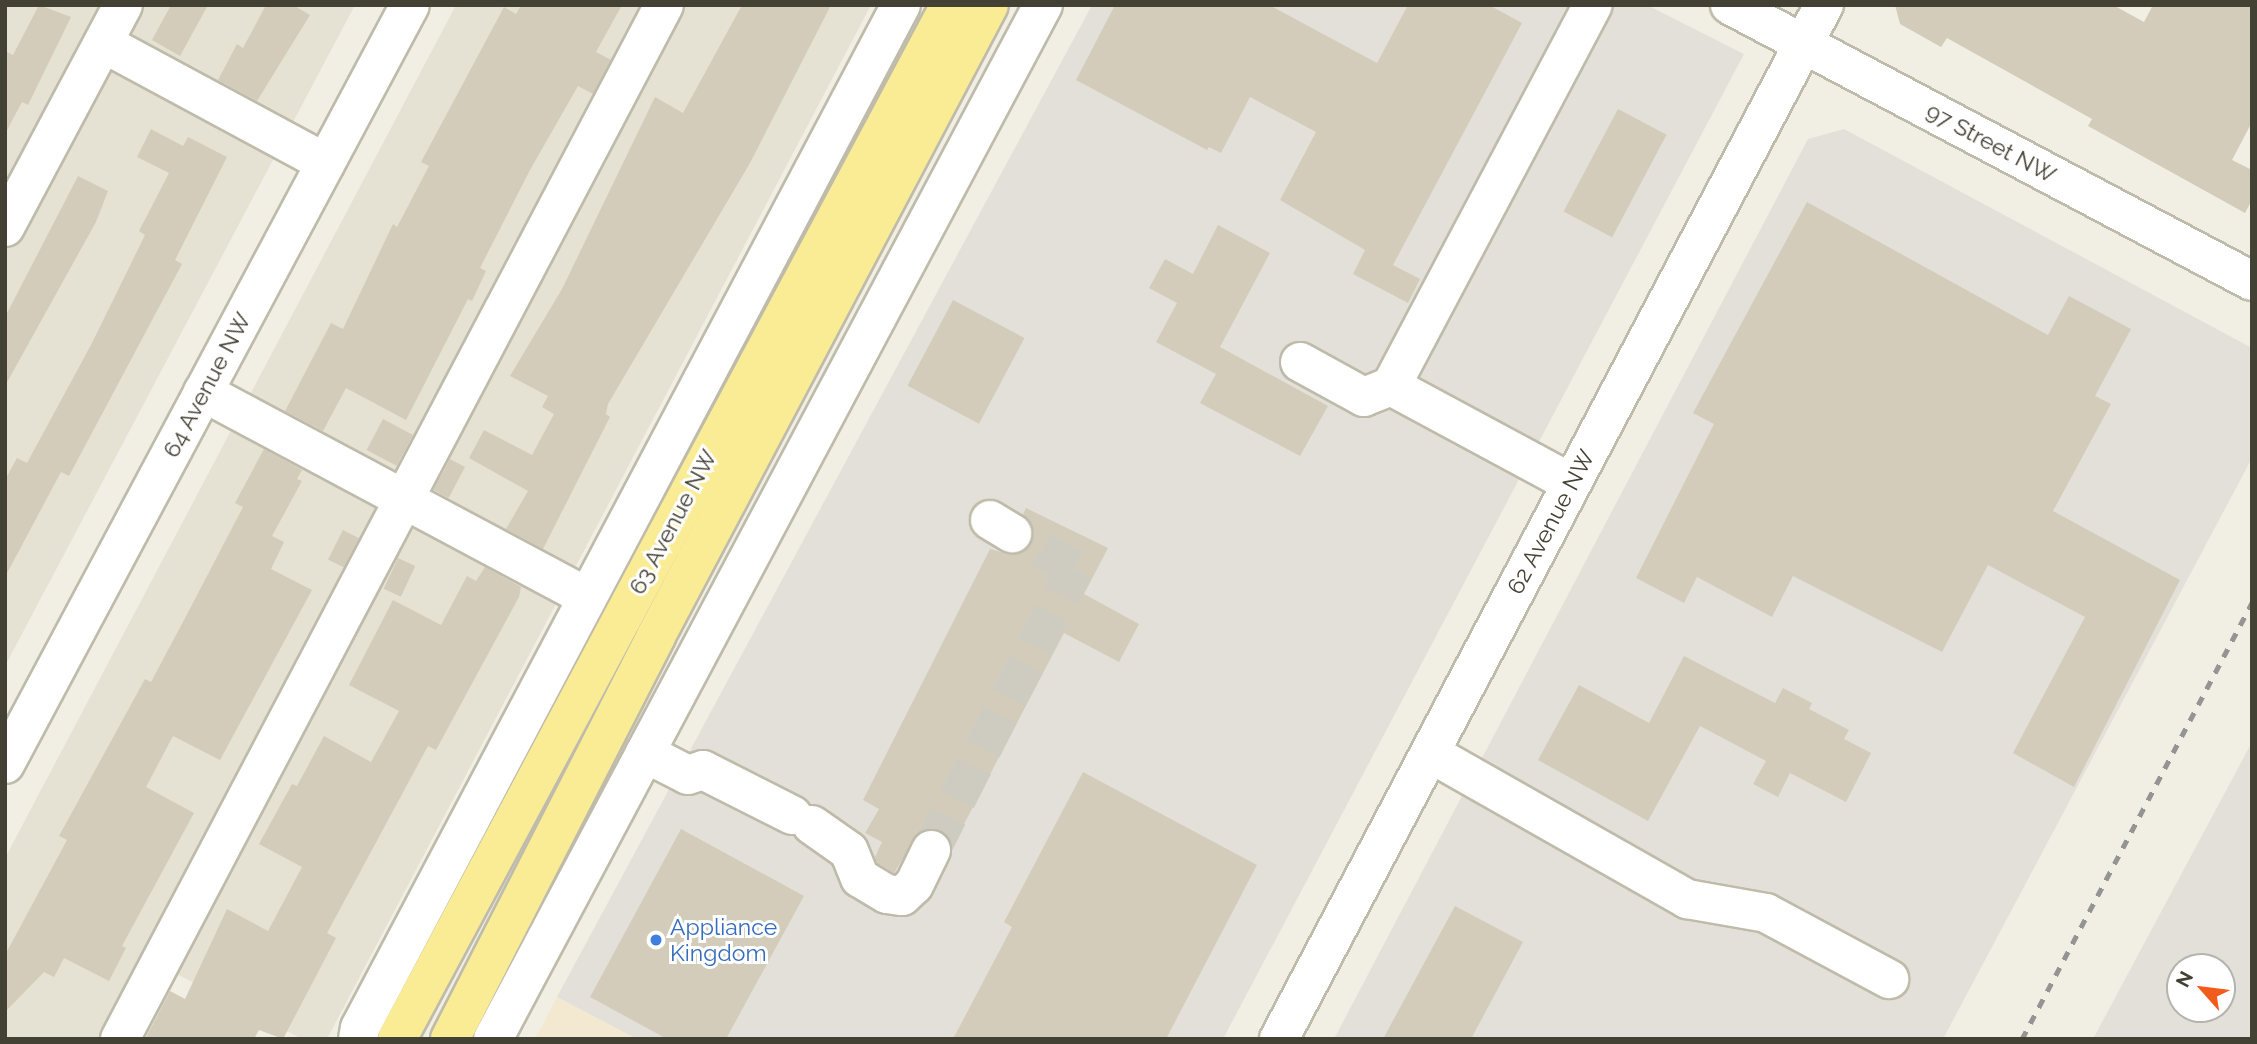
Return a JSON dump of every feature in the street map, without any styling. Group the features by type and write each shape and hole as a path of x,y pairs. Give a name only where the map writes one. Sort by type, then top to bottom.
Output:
{"main road":[{"name":"63 Avenue NW","path":"450,1039 656,636 929,118 973,12"},
{"name":"63 Avenue NW","path":"397,1039 973,12"}],"street":[{"path":"5,227 122,5"},
{"name":"64 Avenue NW","path":"5,764 410,5"},
{"path":"120,1039 664,5"},
{"name":"63 Avenue NW","path":"358,1039 360,1028 901,5"},
{"path":"493,1039 1043,5"},
{"path":"1300,362 1364,397 1391,386 1593,5"},
{"name":"97 Street NW","path":"1730,5 2252,281"},
{"name":"62 Avenue NW","path":"1279,1039 1824,5"},
{"path":"973,12 1020,48"},
{"path":"103,43 326,163"},
{"path":"929,118 970,140"},
{"path":"1391,386 1571,483"},
{"path":"203,393 406,498 587,597"},
{"path":"656,636 696,657"},
{"path":"645,753 688,775 703,770 802,820 849,851 860,878 887,894 902,896 914,885 931,850"},
{"path":"1430,753 1687,899 1766,914 1889,979"}],"shaded area":[{"path":"5,5 355,5 5,666"},
{"path":"456,5 871,5 327,1039 302,1039 171,971 135,1039 5,1039 5,858"},
{"path":"1092,5 1647,5 1744,54 1223,1039 637,1039 557,997"},
{"path":"1844,129 2252,348 2252,458 1943,1039 1334,1039 1808,139"},
{"path":"2252,742 2252,1039 2093,1039"},
{"path":"557,997 637,1039 535,1039"}],"building":[{"path":"39,5 71,17 28,105 22,102 5,134 5,51 13,55"},
{"path":"171,5 208,5 180,56 152,40"},
{"path":"266,5 293,5 310,15 257,101 218,80 237,44 243,48"},
{"path":"521,5 622,5 596,52 611,60 593,94 578,86 530,170 480,268 486,271 472,301 468,299 406,420 346,388 323,431 285,411 331,323 343,329 393,224 397,227 429,166 421,162 504,7 516,14"},
{"path":"742,5 831,5 750,163 608,404 606,414 610,417 543,549 506,529 528,491 469,458 484,430 532,455 554,414 542,407 548,396 510,376 562,289 655,97 683,113"},
{"path":"1115,5 1269,5 1377,63 1408,5 1489,5 1522,23 1393,265 1420,279 1408,303 1353,274 1365,250 1280,200 1316,132 1250,97 1221,153 1209,147 1207,150 1076,80"},
{"path":"1895,5 2113,5 2144,22 2153,5 2252,5 2252,122 2232,160 2252,170 2252,200 2245,213 2088,126 2092,119 1947,38 1941,47 1900,24"},
{"path":"1618,109 1667,135 1612,237 1564,211"},
{"path":"151,129 183,146 188,137 227,157 175,260 182,264 69,476 61,472 5,577 5,480 17,458 27,463 92,343 145,235 139,231 169,173 137,157"},
{"path":"78,176 108,191 96,222 5,386 5,317"},
{"path":"1807,202 2048,335 2069,296 2131,329 2095,396 2111,404 2053,511 2180,580 2074,787 2013,753 2085,617 1988,565 1942,652 1793,576 1772,617 1697,577 1684,603 1636,578 1714,424 1693,413"},
{"path":"1218,225 1270,253 1220,347 1328,406 1300,456 1200,403 1216,374 1156,342 1177,303 1149,288 1165,259 1193,274"},
{"path":"953,300 1025,338 979,424 907,386"},
{"path":"383,419 413,435 397,466 367,450"},
{"path":"264,449 302,470 297,479 302,481 272,536 284,542 271,569 312,590 220,760 173,736 146,787 194,813 122,946 126,948 109,981 64,958 54,977 44,972 5,1012 5,955 67,840 59,836 145,679 151,682 184,620 243,507 235,503"},
{"path":"450,459 465,467 449,498 434,490"},
{"path":"1026,508 1108,548 1084,594 1139,624 1119,662 1064,633 952,847 940,830 919,832 894,873 877,863 875,857 882,842 865,833 879,809 863,800 990,549 1012,555 1031,543 1034,533 1023,514"},
{"path":"343,530 359,538 344,568 328,559"},
{"path":"398,558 415,566 401,597 384,589"},
{"path":"485,567 521,587 519,597 436,750 428,746 327,933 336,938 283,1039 259,1030 254,1039 145,1039 170,991 185,999 227,909 268,931 302,867 259,844 292,784 297,786 324,736 371,762 399,711 349,685 393,600 441,625 467,576 476,581"},
{"path":"1684,656 1775,703 1783,688 1812,703 1809,709 1849,730 1844,739 1871,753 1846,802 1790,773 1778,797 1753,784 1766,761 1700,726 1648,821 1538,760 1579,685 1649,723"},
{"path":"1083,772 1257,865 1166,1039 953,1039 1012,927 1004,922"},
{"path":"681,829 804,896 726,1039 667,1039 590,997"},
{"path":"1455,906 1523,942 1471,1039 1383,1039"}],"tunnel":[{"path":"931,850 1074,569 1012,533"}],"railway":[{"path":"2022,1039 2252,602"}],"place":[{"name":"Appliance Kingdom","path":"656,940"}]}
